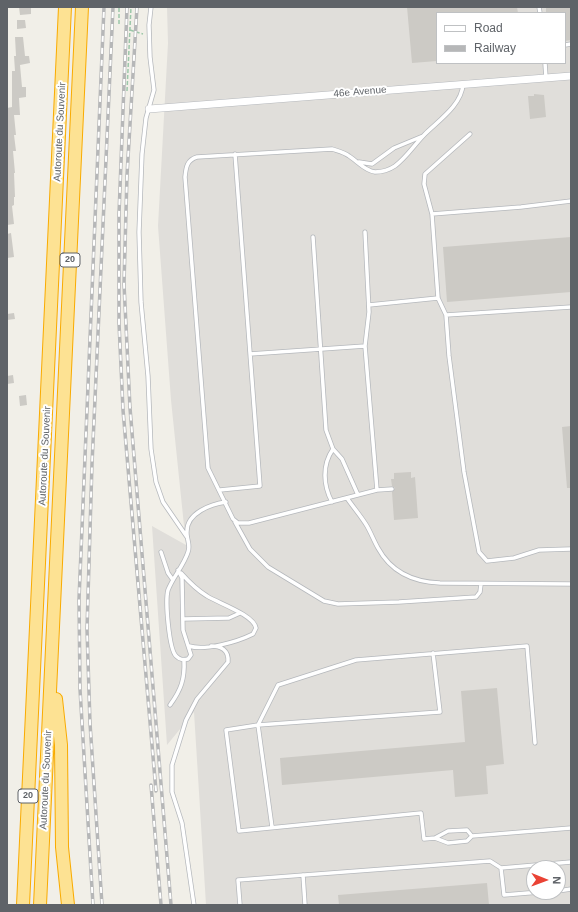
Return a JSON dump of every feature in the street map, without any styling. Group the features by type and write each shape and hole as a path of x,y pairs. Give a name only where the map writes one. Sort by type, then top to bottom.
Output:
{"highway":[{"name":"Autoroute du Souvenir","path":"21,905 66,7"},
{"name":"Autoroute du Souvenir","path":"41,902 82,7"},
{"path":"52,656 61,745 62,839 68,905"}],"street":[{"name":"46e Avenue","path":"150,109 571,76"}],"lane":[{"path":"151,7 149,25 150,57 154,90 150,109 146,118 142,154 140,260 143,326 148,376 151,449 160,495 167,509 187,537"},
{"path":"544,64 546,78"},
{"path":"463,84 461,93 456,102 402,160 389,169 382,171 370,171 348,155 332,149 235,154 193,158 187,165 185,177 208,468 233,519 250,549 268,567 317,598 331,603 399,602 473,597 480,594 481,584"},
{"path":"470,134 425,174 424,184 432,214 438,298 446,315 449,356 464,472 479,552 487,561 514,558 539,550 571,549"},
{"path":"357,161 372,164 394,148 424,135"},
{"path":"220,490 260,486 235,154"},
{"path":"432,214 520,207 571,201"},
{"path":"365,232 369,305 365,346 377,490"},
{"path":"312,237 326,430 333,448 342,458 358,495"},
{"path":"369,305 438,298"},
{"path":"446,315 571,307"},
{"path":"250,354 365,346"},
{"path":"332,502 327,491 324,477 327,462 333,448"},
{"path":"233,519 238,523 249,523 377,490 392,488"},
{"path":"347,498 367,526 378,549 385,558 410,578 426,582 481,584 571,584"},
{"path":"184,660 176,656 172,647 167,597 173,580 179,572 188,552 188,524 206,507 226,502"},
{"path":"242,536 241,530 249,523"},
{"path":"161,552 168,573 173,580"},
{"path":"179,572 193,586 206,595 254,622 256,628 255,632 244,638 200,648 189,646"},
{"path":"179,572 184,630 191,655 188,659 184,660"},
{"path":"183,619 229,618 240,613"},
{"path":"194,905 182,823 172,792 171,774 174,756 186,720 197,699 228,662 226,650 220,646 211,646"},
{"path":"272,827 258,725 278,685 356,660 527,646 535,743"},
{"path":"433,653 440,712 258,725 226,730 239,830 421,813 424,839 435,838 448,831 467,830 472,836"},
{"path":"170,705 183,685 185,673 184,660"},
{"path":"435,838 448,843 467,841 472,836 571,828"},
{"path":"240,905 238,880 490,861 501,868 571,862"},
{"path":"501,868 504,895 526,893"},
{"path":"302,875 305,905"}],"path":[{"path":"119,24 120,7"},
{"path":"127,90 131,7"},
{"path":"130,30 144,34"}],"shaded area":[{"path":"167,7 571,7 571,905 206,905 194,712 167,745 152,526 186,545 171,400 158,226 168,43"}],"building":[{"path":"19,7 31,7 31,14 20,15"},
{"path":"407,7 517,7 518,12 436,12 436,61 412,63"},
{"path":"546,7 571,7 571,40 566,41 566,12 546,12"},
{"path":"17,20 25,20 26,28 17,29"},
{"path":"15,37 23,37 25,56 29,56 30,63 20,65 22,87 26,87 26,97 19,98 20,115 14,115 16,135 14,135 16,151 13,151 15,197 14,205 12,206 14,224 7,225 7,108 12,107 12,71 15,71 14,56 16,56"},
{"path":"534,94 544,95 546,117 530,119 528,96 534,96"},
{"path":"11,233 14,257 7,258 7,234"},
{"path":"571,237 571,292 447,302 443,247"},
{"path":"14,313 15,319 7,320 7,314"},
{"path":"13,375 14,383 7,384 7,376"},
{"path":"26,395 27,405 20,406 19,396"},
{"path":"571,426 571,488 567,488 562,427"},
{"path":"411,472 411,478 415,477 418,518 394,520 392,492 395,488 392,486 391,479 394,479 394,473"},
{"path":"497,688 504,764 486,766 488,794 455,797 453,770 282,785 280,758 465,742 461,691"},
{"path":"487,883 489,905 339,905 338,895"}],"railway":[{"path":"93,905 80,689 79,599 104,7"},
{"path":"102,905 90,723 87,629 92,464 113,7"},
{"path":"127,7 119,214 119,323 123,410 156,791"},
{"path":"137,7 127,175 124,284 130,408 171,905"},
{"path":"151,785 161,905"}]}
